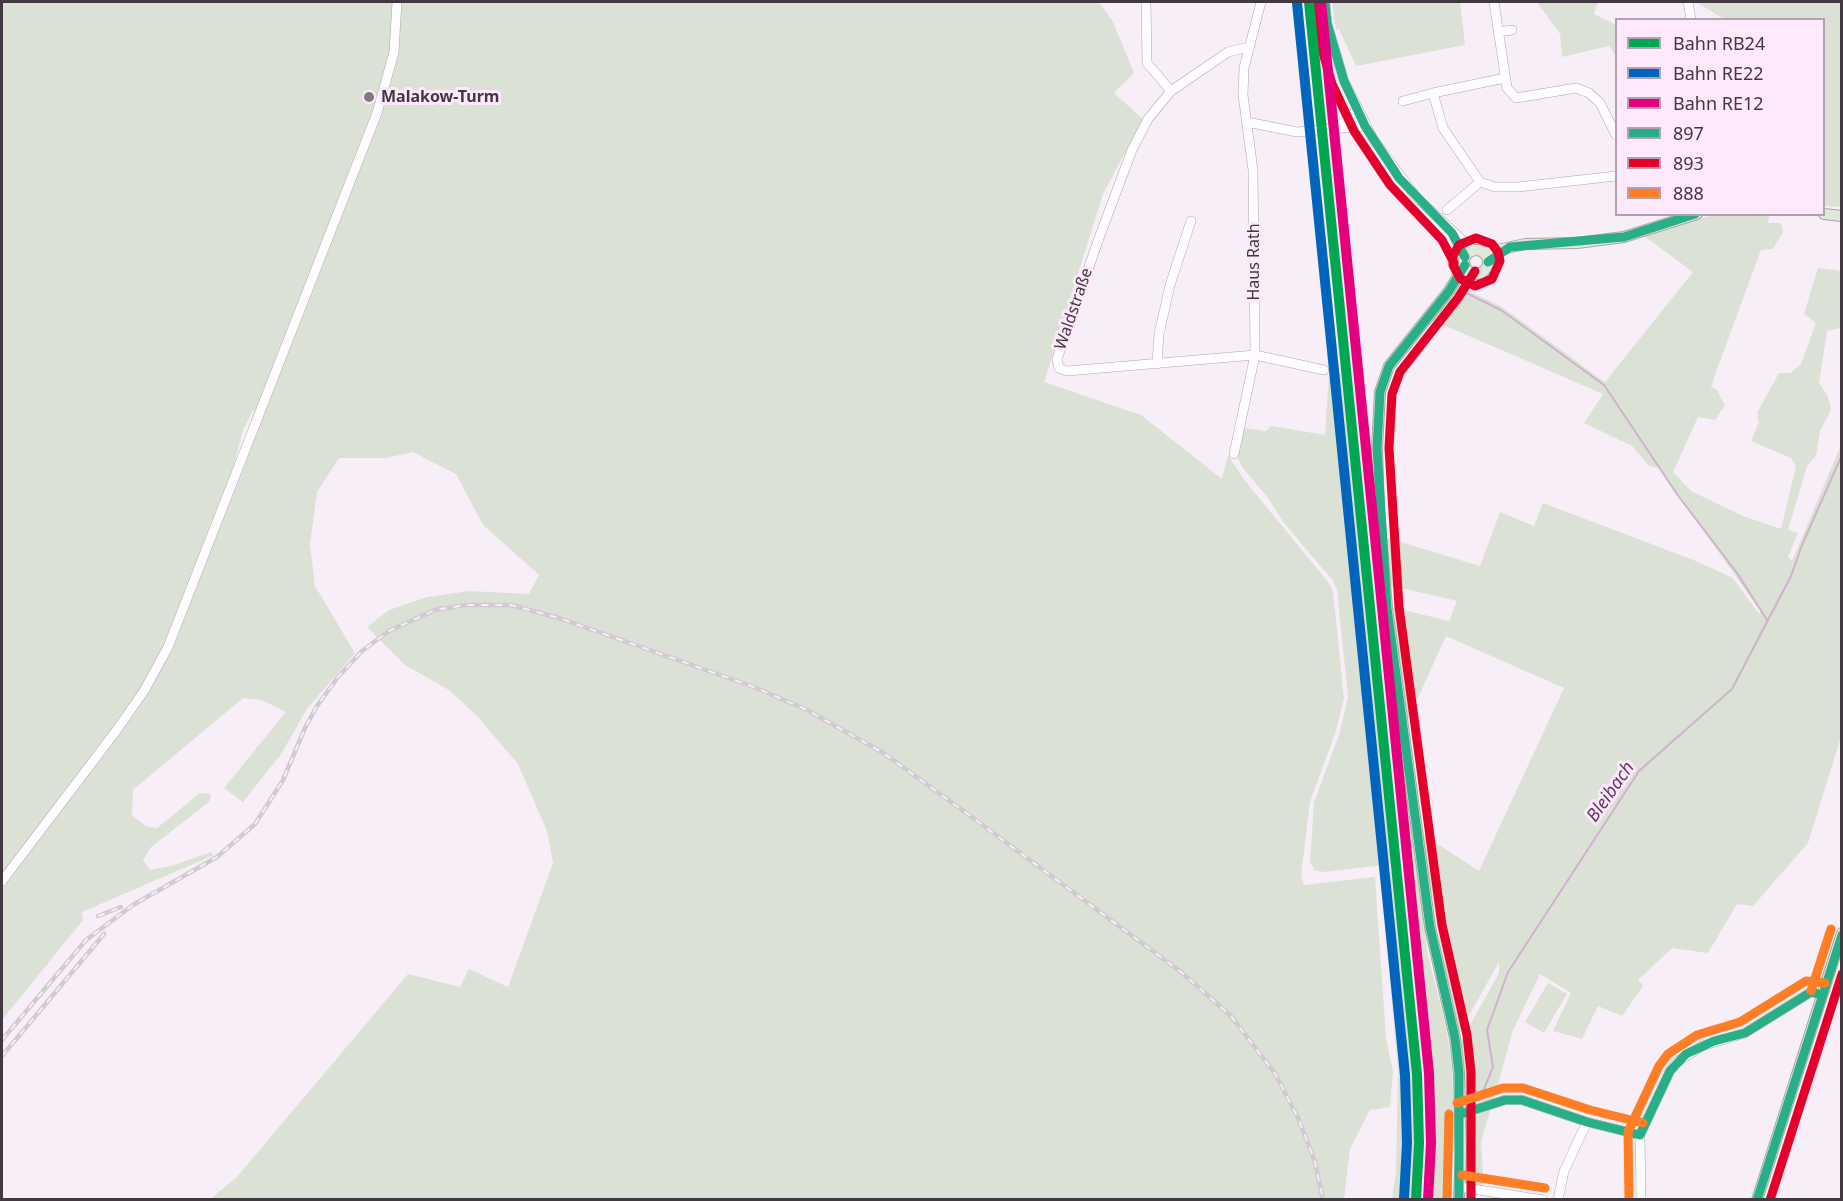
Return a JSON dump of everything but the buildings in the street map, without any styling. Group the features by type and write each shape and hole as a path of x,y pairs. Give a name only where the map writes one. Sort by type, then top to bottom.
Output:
{"main road":[{"path":"1825,214 1842,216"},
{"path":"1459,1200 1464,1188 1455,1038 1430,927 1388,608 1378,488 1380,392 1395,355 1475,260 1510,247 1624,237 1691,216"},
{"path":"1757,1200 1822,995 1838,959 1842,933"}],"street":[{"path":"2,881 144,692 168,646 376,113 394,52 397,2"},
{"path":"1146,2 1147,63 1171,91"},
{"name":"Haus Rath","path":"1234,454 1255,355 1253,170 1243,95 1244,68 1261,2"},
{"path":"1324,2 1334,51 1365,126 1400,178 1475,260"},
{"path":"1494,2 1507,88 1516,98 1576,88 1589,93 1600,103 1615,131"},
{"path":"1688,2 1691,18"},
{"path":"1498,32 1512,30"},
{"name":"Waldstraße","path":"1249,47 1228,52 1171,91 1148,118 1132,150 1057,359 1059,368 1067,371 1255,355 1324,370"},
{"path":"1403,101 1505,78"},
{"path":"1433,93 1443,128 1480,182 1495,187 1518,187 1615,176"},
{"path":"1335,130 1357,110"},
{"path":"1247,122 1297,132 1365,126"},
{"path":"1447,210 1480,182"},
{"path":"1157,364 1159,334 1170,285 1191,221"},
{"path":"1641,1200 1640,1135 1670,1071 1686,1054 1714,1041 1745,1033 1811,992 1822,995"},
{"path":"1461,1114 1505,1100 1522,1100 1587,1122 1640,1135"},
{"path":"1558,1200 1564,1171 1587,1122"},
{"path":"1464,1188 1543,1200"}],"shaded area":[{"path":"2,2 1099,2 1113,22 1134,73 1114,93 1143,119 1103,194 1044,382 1141,415 1222,479 1228,455 1245,481 1329,583 1333,592 1344,698 1336,731 1310,802 1301,876 1304,885 1375,877 1386,1038 1393,1072 1390,1107 1370,1110 1350,1149 1344,1199 210,1199 236,1178 408,974 460,987 469,969 508,987 553,863 547,831 518,764 477,716 449,690 405,665 367,627 389,610 427,597 469,591 529,594 539,575 483,525 456,474 413,452 386,458 339,458 317,492 310,544 315,586 355,653 307,709 281,754 243,802 224,788 286,712 262,700 243,698 133,790 132,815 145,826 157,828 200,793 211,794 209,802 150,848 143,860 150,870 171,866 211,852 214,855 82,912 83,920 2,1020","holes":["255,406 229,503 224,503 243,430"]},
{"path":"1305,2 1318,2 1329,124 1318,126"},
{"path":"1332,2 1460,2 1465,45 1356,66 1339,29 1336,30"},
{"path":"1537,2 1598,2 1594,14 1615,24 1615,55 1609,46 1562,57 1560,34"},
{"path":"1696,2 1841,2 1841,207 1825,206 1825,18 1722,18"},
{"path":"1331,135 1404,851 1403,862 1393,864 1319,147 1319,136"},
{"path":"1712,216 1769,216 1768,223 1781,223 1783,232 1773,249 1761,250 1711,387 1716,389 1725,405 1715,420 1698,417 1673,472 1691,491 1743,516 1781,529 1796,466 1791,458 1751,441 1759,422 1757,413 1779,373 1791,373 1801,364 1816,323 1804,314 1818,268 1841,271 1841,328 1827,331 1819,383 1828,396 1831,410 1820,431 1816,456 1807,466 1788,530 1798,533 1788,557 1792,561 1841,445 1841,737 1808,843 1753,906 1737,904 1708,953 1672,948 1638,980 1643,986 1622,1016 1598,1006 1582,1039 1553,1031 1571,993 1540,974 1513,1030 1494,1099 1478,1102 1467,1099 1460,1043 1499,973 1499,962 1457,1037 1421,833 1479,871 1564,688 1446,636 1406,724 1391,607 1449,621 1457,601 1389,585 1384,537 1480,566 1500,512 1534,526 1543,503 1696,561 1733,578 1759,614 1761,612 1659,468 1649,466 1632,446 1584,423 1603,394 1432,320 1446,302 1465,289 1502,307 1605,382 1693,272 1644,236 1693,219"},
{"path":"1341,374 1393,864 1323,872 1314,870 1310,861 1314,802 1339,735 1348,697 1337,590 1333,581 1284,523 1268,498 1242,467 1236,453 1243,428 1266,431 1271,426 1325,435 1329,375"},
{"path":"1385,666 1390,666 1428,956 1446,1027 1452,1066 1455,1137 1450,1199 1424,1199 1428,1122 1425,1073"},
{"path":"1404,868 1428,1122 1424,1199 1412,1199 1415,1140 1413,1074 1393,879 1394,869"},
{"path":"1393,872 1413,1074 1415,1140 1412,1199 1392,1199 1396,1172 1398,1071 1381,879 1385,873"},
{"path":"1548,983 1567,994 1544,1033 1525,1022"},
{"path":"1491,1108 1481,1141 1484,1188 1465,1184 1465,1121"}],"waterway":[{"path":"1462,291 1501,310 1604,385 1679,497 1737,573 1767,620"},
{"name":"Bleibach","path":"1479,1101 1493,1067 1487,1030 1508,972 1639,771 1732,689 1791,576 1802,545 1842,455"},
{"name":"Bleibach","path":"1473,1185 1475,1119"},
{"name":"Bleibach","path":"1472,1200 1473,1190"}],"railway":[{"path":"2,1040 86,940 133,905 217,857 255,824 283,780 317,706 338,677 362,651 389,631 435,610 465,605 511,605 559,618 754,687 805,709 882,752 969,815 1181,972 1231,1016 1276,1075 1299,1120 1315,1162 1323,1200"},
{"path":"98,916 121,907"},
{"path":"2,1056 104,934"},
{"path":"1404,1200 1409,1154"}],"rail line":[{"name":"RB24","path":"1309,2 1417,1074 1419,1143 1416,1200"},
{"name":"RE12","path":"1321,2 1429,1073 1431,1143 1428,1200"},
{"name":"RE22","path":"1297,3 1405,1075 1407,1143 1404,1199"}],"transit line":[{"name":"897","path":"1325,2 1327,23 1344,81 1365,126 1399,178 1452,233 1465,257"},
{"name":"893","path":"1313,3 1315,25 1332,84 1354,131 1390,185 1442,240 1454,263"},
{"name":"897","path":"1488,262 1510,247 1624,237 1689,216"},
{"name":"893","path":"1460,278 1453,265 1453,256 1459,245 1476,238 1492,244 1498,252 1500,261 1492,279 1475,286 1461,279"},
{"name":"897","path":"1459,1200 1459,1073 1455,1038 1430,927 1387,608 1377,448 1380,392 1389,366 1449,291 1465,265"},
{"name":"893","path":"1471,1200 1471,1072 1467,1035 1442,925 1399,607 1389,448 1392,394 1400,372 1458,298 1475,271"},
{"name":"888","path":"1811,991 1831,929"},
{"name":"897","path":"1757,1200 1842,935"},
{"name":"893","path":"1770,1200 1842,974"},
{"name":"888","path":"1629,1200 1628,1132 1659,1066 1668,1054 1697,1035 1740,1022 1806,981 1825,983"},
{"name":"897","path":"1461,1114 1505,1100 1522,1100 1587,1122 1640,1135 1670,1071 1686,1054 1714,1041 1745,1033 1811,992 1822,995"},
{"name":"888","path":"1457,1103 1503,1088 1523,1088 1590,1110 1643,1123"},
{"name":"888","path":"1447,1200 1449,1114"},
{"name":"888","path":"1462,1175 1545,1188"}],"place":[{"name":"Malakow-Turm","path":"369,97"}]}
